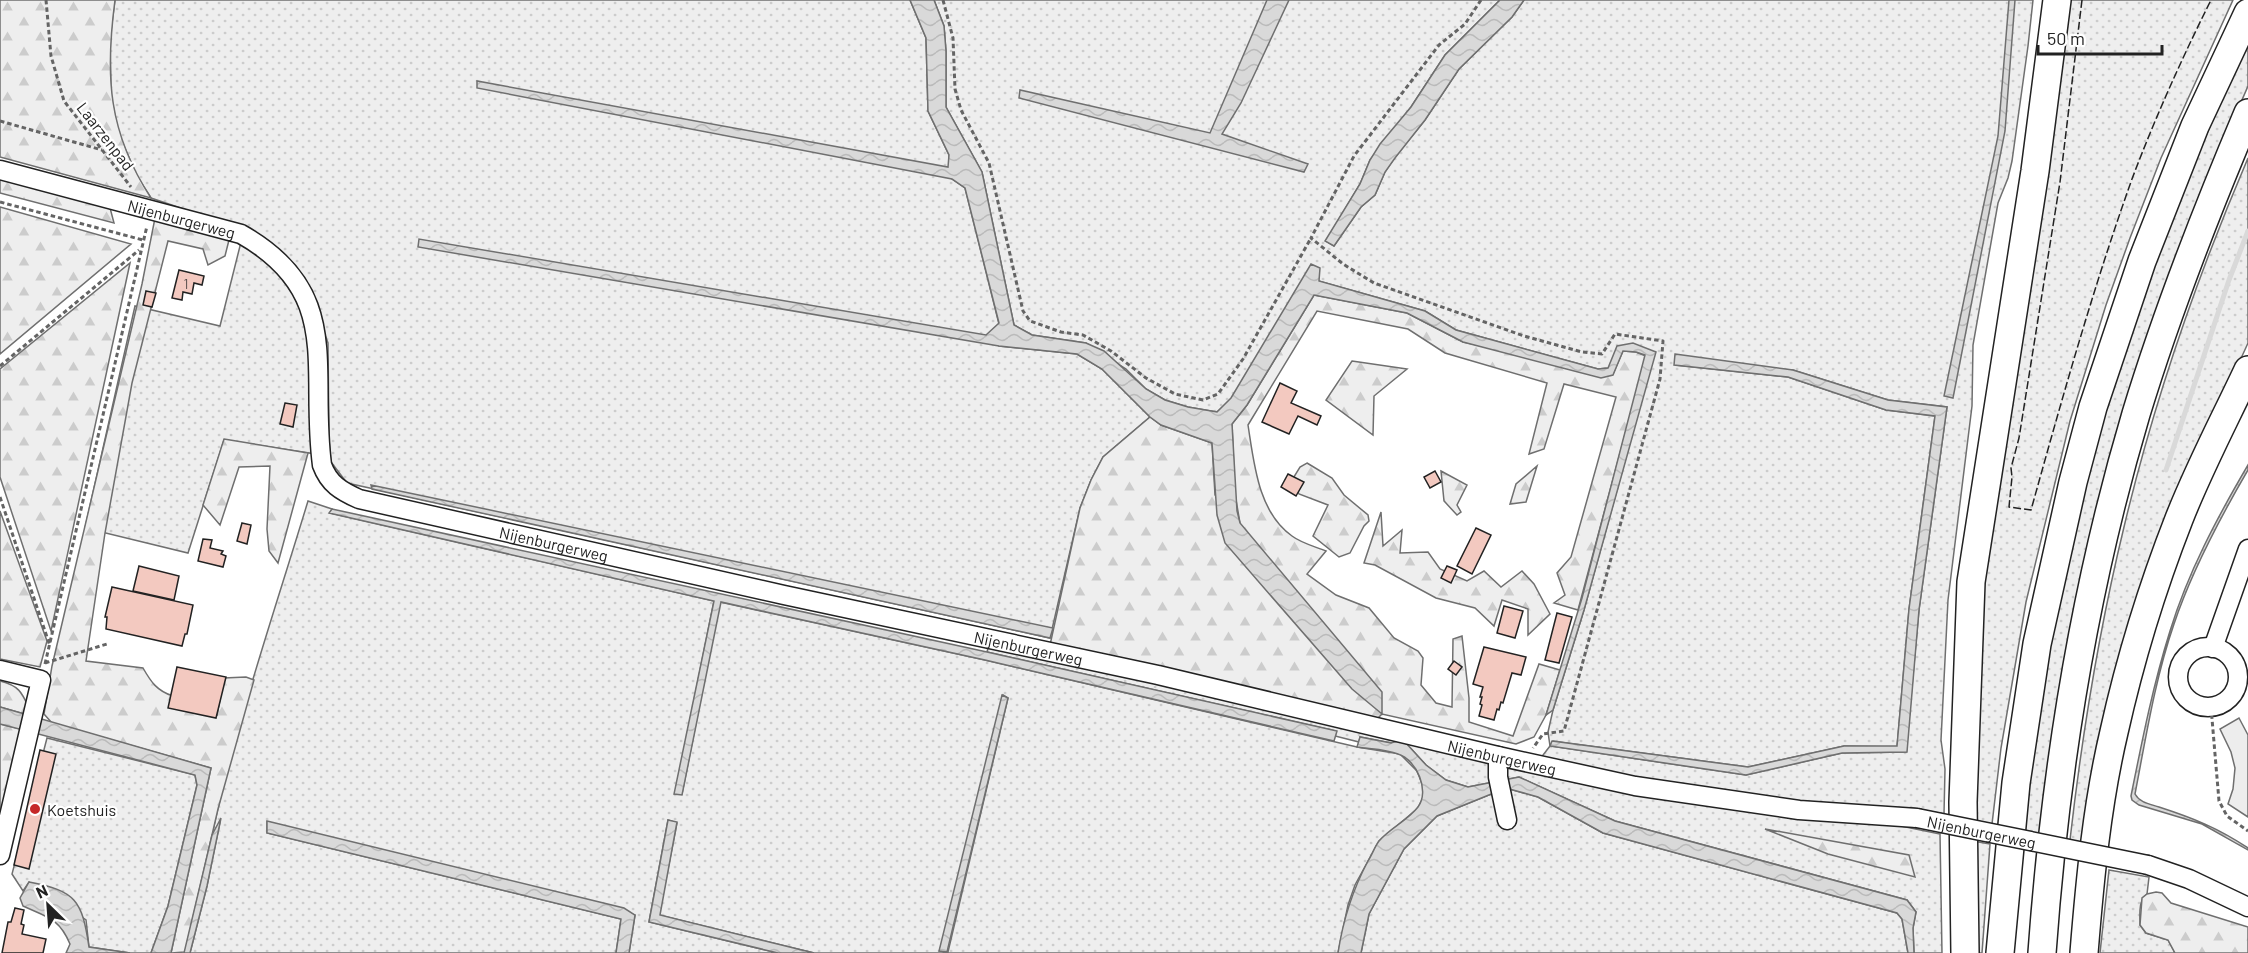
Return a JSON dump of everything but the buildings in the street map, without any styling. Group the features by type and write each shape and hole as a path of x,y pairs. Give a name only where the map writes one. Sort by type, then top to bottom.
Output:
{"highway":[{"path":"1965,953 1963,802 1971,582 2035,171 2057,0"},
{"path":"2000,953 2016,783 2037,644 2090,417 2142,261 2195,126 2248,13"},
{"path":"2042,953 2067,722 2101,552 2130,436 2180,282 2248,113"},
{"path":"2084,953 2095,843 2106,771 2142,626 2180,517 2248,370"}],"street":[{"name":"Nijenburgerweg","path":"0,170 241,234 259,244 274,257 297,283 305,296 315,327 322,465 326,477 333,484 359,499 783,595 1158,675 1498,756 1635,786 1751,804 1917,818 2148,866 2189,879 2248,907"},
{"path":"2213,648 2248,549"},
{"path":"2205,648 2213,648 2230,656 2235,664 2238,683 2228,700 2211,707 2201,706 2186,698 2178,675 2180,667 2190,654 2205,648"},
{"path":"0,670 41,680 0,855"},
{"path":"1498,756 1500,785 1507,820"}],"path":[{"name":"Laarzenpad","path":"46,0 51,56 64,101 149,210"},
{"path":"944,0 953,38 955,89 961,110 989,163 1023,311 1030,321 1061,332 1083,335 1112,351 1146,378 1175,394 1203,400 1218,394 1243,358 1311,238 1354,156 1438,45 1465,24 1481,0"},
{"path":"0,121 102,150"},
{"path":"0,202 143,240"},
{"path":"107,644 45,663 149,210"},
{"path":"1311,238 1342,264 1374,283 1524,336 1582,352 1602,354 1615,334 1663,341 1660,379 1564,731 1543,734 1524,762"},
{"path":"0,366 141,249"},
{"path":"0,497 50,646"},
{"path":"2211,707 2219,801 2227,816 2248,831"}],"green space":[{"path":"0,0 115,0 110,54 113,103 126,150 151,198 0,157"},
{"path":"115,0 910,0 926,38 928,111 949,155 952,179 965,188 999,324 999,346 1077,354 1102,369 1150,417 1103,457 1091,480 1080,508 1050,638 347,483 331,462 328,343 310,295 216,220 151,198 137,176 118,132 111,95 110,39"},
{"path":"934,0 1500,0 1445,55 1411,107 1370,160 1360,184 1326,241 1334,246 1361,207 1375,195 1385,172 1395,157 1425,120 1459,69 1512,17 1524,0 2033,0 2012,161 1998,203 1973,345 1972,406 1948,600 1941,740 1945,769 1944,814 1913,808 1822,806 1717,793 1540,759 1550,746 1548,732 1553,710 1584,610 1655,352 1608,368 1598,369 1456,330 1425,311 1319,281 1231,399 1217,412 1165,400 1146,389 1126,369 1086,343 1032,335 1014,325 982,172 946,107 944,26","holes":["1675,365 1793,370 1888,400 1947,407 1919,610 1906,752 1842,753 1746,775 1550,746 1553,741 1748,767 1844,746 1897,747 1909,609 1935,416 1886,410 1788,377"]},
{"path":"2067,0 2233,0 2161,158 2130,238 2106,305 2070,421 2026,602 2001,748 1992,824 1973,820 1974,743 1986,560"},
{"path":"2248,41 2248,86 2195,208 2040,834 2022,830 2032,750 2053,631 2084,491 2108,401 2170,223"},
{"path":"2248,158 2248,343 2213,420 2086,843 2070,840 2099,644 2136,480 2163,386 2194,294"},
{"path":"0,176 109,204 114,223 0,193"},
{"path":"0,207 131,244 0,354"},
{"path":"155,218 229,240 225,256 208,265 203,249 168,241 132,383 105,533 86,661 143,668 155,685 173,696 171,706 217,715 224,678 246,677 254,680 218,809 185,952 171,953 211,768 52,723 44,714 52,666 142,284"},
{"path":"241,242 284,275 311,332 316,454 224,440 188,553 85,528 135,306 220,326"},
{"path":"130,263 51,631 0,477 0,369"},
{"path":"1314,295 1407,313 1463,342 1613,374 1623,351 1646,356 1578,610 1554,603 1565,595 1557,573 1571,557 1616,397 1564,384 1544,449 1529,454 1547,383 1445,353 1408,329 1317,311 1248,425 1260,486 1272,514 1281,526 1296,538 1326,551 1307,574 1336,595 1369,608 1394,638 1418,651 1423,658 1421,685 1436,703 1452,707 1453,639 1462,636 1469,698 1469,722 1513,736 1539,664 1560,670 1546,715 1534,737 1516,744 1382,714 1376,720 1050,645 1080,508 1091,480 1103,457 1150,417 1161,425 1212,443 1215,495 1240,523 1235,494 1232,424 1247,405"},
{"path":"1352,361 1407,369 1374,396 1373,435 1326,400"},
{"path":"224,439 308,453 278,563 269,551 267,529 270,466 239,467 220,525 203,505"},
{"path":"1307,463 1332,478 1344,495 1368,515 1369,521 1350,553 1339,557 1313,536 1328,505 1299,494 1292,480 1300,467"},
{"path":"1537,466 1526,502 1510,504 1516,484"},
{"path":"1441,471 1467,485 1457,505 1461,512 1457,515 1444,501"},
{"path":"308,501 332,509 330,513 714,601 675,794 682,794 720,602 985,660 1357,747 1400,754 1417,771 1424,789 1423,798 1417,809 1379,841 1355,885 1348,905 1338,953 814,953 659,915 677,823 668,820 649,922 778,953 629,953 635,915 267,822 267,833 621,919 616,953 190,953 220,822 212,835 222,793 244,709","holes":["1003,695 1008,698 948,952 940,951"]},
{"path":"0,511 47,641 40,667 0,659"},
{"path":"1381,512 1383,546 1402,530 1400,553 1428,552 1440,569 1467,581 1484,571 1501,587 1522,571 1534,584 1550,614 1528,635 1528,609 1502,600 1494,626 1475,608 1436,598 1375,565 1364,563"},
{"path":"990,640 1444,748 1940,834 1942,953 1914,953 1913,928 1916,912 1907,900 1615,821 1519,777 1468,787 1446,780 1426,765 1405,742 1391,743 1360,737 1359,742 1335,736 1336,731 987,652"},
{"path":"0,681 20,691 30,710 28,715 0,707"},
{"path":"0,724 25,730 0,841"},
{"path":"47,738 195,775 197,785 168,906 151,953 130,953 89,947 86,920 29,882 23,891 12,874"},
{"path":"1506,788 1538,797 1603,833 1897,913 1902,919 1908,953 1361,953 1369,914 1404,849 1437,816"},
{"path":"1765,829 1909,855 1915,877 1828,854"},
{"path":"1973,841 1990,844 1982,953 1975,953"},
{"path":"2109,870 2149,877 2147,894 2141,904 2140,925 2146,933 2168,940 2175,953 2100,953"},
{"path":"2156,892 2162,893 2171,903 2248,927 2248,953 2175,953 2168,940 2146,933 2140,925 2142,898"}],"shaded area":[{"path":"2239,718 2248,735 2248,817 2228,804 2233,789 2235,768 2231,752 2220,729"}],"water":[{"path":"910,0 934,0 944,26 946,107 982,172 1014,325 1032,335 1086,343 1104,351 1146,389 1165,400 1217,412 1231,398 1311,264 1320,268 1319,281 1425,311 1456,330 1598,369 1608,368 1617,346 1633,343 1656,352 1584,610 1553,710 1546,715 1582,598 1645,355 1623,351 1613,375 1601,378 1463,342 1407,313 1314,295 1247,405 1232,424 1237,511 1240,523 1382,692 1382,714 1352,689 1225,543 1217,515 1212,443 1161,425 1102,369 1077,354 999,346 418,247 419,239 986,335 999,323 965,188 952,179 477,88 477,81 948,167 949,155 928,111 926,38"},
{"path":"1267,0 1289,0 1241,103 1222,134 1308,164 1304,172 1019,98 1020,90 1210,133"},
{"path":"1500,0 1524,0 1512,17 1459,69 1425,120 1385,172 1375,195 1361,207 1334,246 1325,241 1360,184 1380,144 1411,107 1445,55"},
{"path":"2009,0 2015,0 2005,131 1953,398 1944,396 1998,136"},
{"path":"1675,354 1793,370 1888,400 1947,407 1919,610 1907,752 1842,753 1746,775 1550,746 1552,741 1748,767 1844,746 1897,746 1909,609 1935,416 1886,410 1788,377 1674,365"},
{"path":"2248,465 2248,470 2198,564 2174,624 2156,687 2135,794 2146,803 2216,829 2248,850 2202,824 2139,805 2132,800 2131,796 2153,692 2177,609 2204,546"},
{"path":"371,485 1053,628 1050,638 372,489"},
{"path":"332,509 1337,731 1334,741 985,660 721,602 682,795 674,794 714,601 329,513"},
{"path":"1002,695 1008,698 947,952 939,951"},
{"path":"0,707 211,768 171,953 151,953 168,906 197,785 195,775 0,724"},
{"path":"1360,737 1391,743 1401,740 1426,765 1446,780 1468,787 1519,777 1615,821 1907,900 1916,912 1913,928 1914,953 1908,953 1902,919 1897,913 1603,833 1538,797 1506,788 1437,816 1404,849 1369,914 1361,953 1338,953 1345,917 1362,872 1376,845 1383,836 1418,807 1423,793 1416,769 1405,757 1393,752 1357,747"},
{"path":"221,818 190,953 184,953 212,835"},
{"path":"668,820 677,822 660,915 814,953 778,953 649,922"},
{"path":"267,821 624,908 635,915 629,953 616,953 621,919 267,833"},
{"path":"29,882 57,889 74,900 83,918 89,947 130,953 66,953 70,944 57,923 23,906 20,898"}],"waterway":[{"path":"2166,470 2229,280 2248,231"}],"fence":[{"path":"2082,0 2060,182 2019,438 2011,468 2009,507 2031,510 2091,302 2132,179 2169,88 2211,0"}],"place":[{"name":"Koetshuis","path":"35,809"}]}
